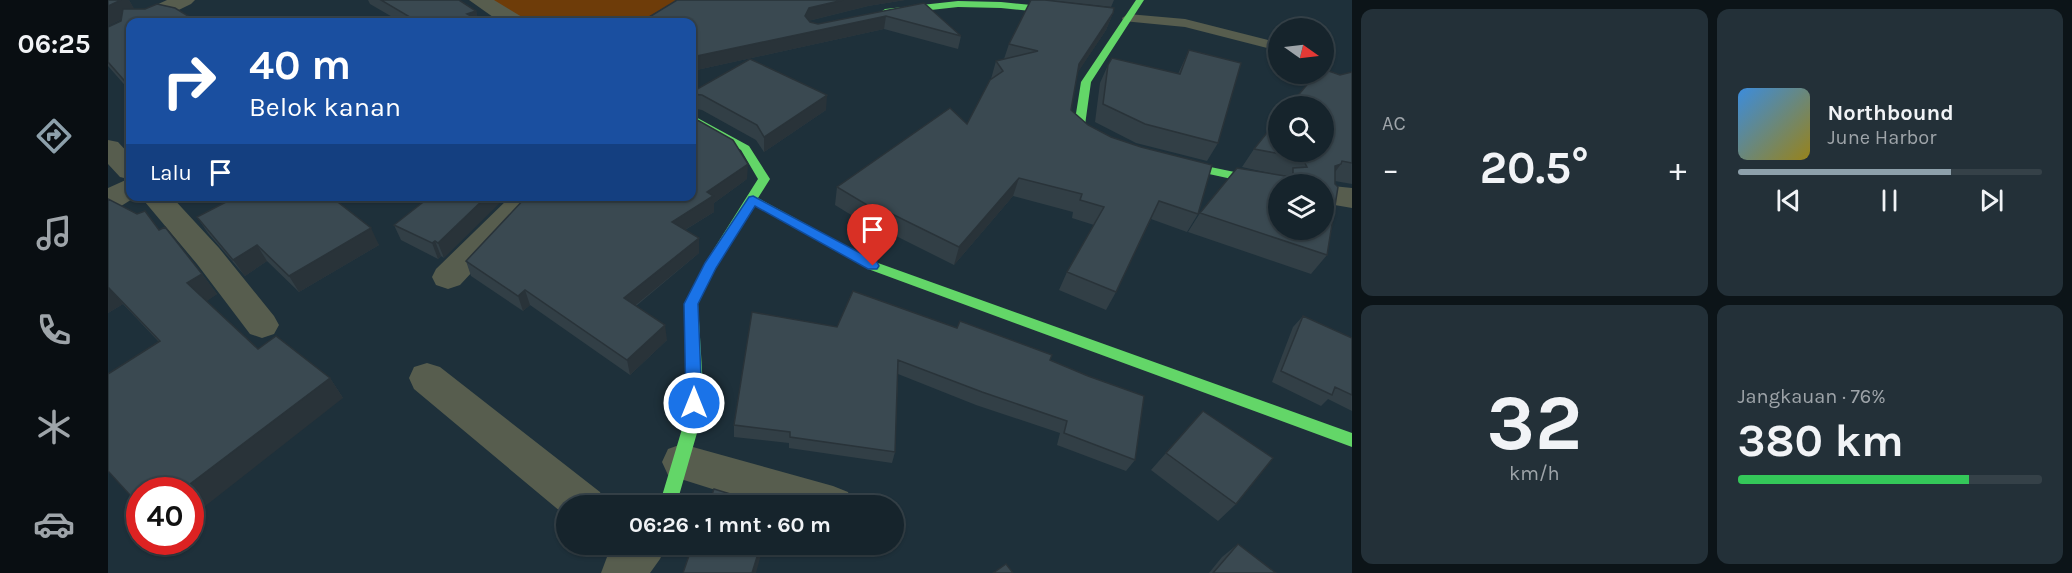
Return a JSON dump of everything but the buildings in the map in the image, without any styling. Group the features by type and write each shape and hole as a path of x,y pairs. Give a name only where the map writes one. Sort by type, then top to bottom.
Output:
{"street":[{"path":"146,18 184,0"},
{"path":"480,0 508,18"},
{"path":"1122,148 1092,137 1079,126 1086,82 1140,0"},
{"path":"870,14 958,4 1001,5 1089,14"},
{"path":"1109,16 1128,18"},
{"path":"671,495 682,462 694,408 691,304 710,266 764,179 745,148 696,120"},
{"path":"108,148 126,169"},
{"path":"1153,160 1268,183"},
{"path":"108,201 126,179"},
{"path":"1334,196 1352,198"},
{"path":"753,200 873,266 1352,440"},
{"path":"158,201 208,256 262,326"},
{"path":"448,277 525,201"},
{"path":"427,378 571,495"},
{"path":"682,462 795,495"}],"lane":[{"path":"1128,18 1185,23 1268,44"}],"shaded area":[{"path":"484,0 678,0 646,18 513,18"}],"traffic: fast":[{"path":"1109,144 1092,137 1079,126 1086,82 1140,0"},
{"path":"885,12 958,4 1001,5 1073,12"},
{"path":"670,495 693,419 695,387 691,304 710,266 764,179 745,148 696,120"},
{"path":"1167,162 1268,183"},
{"path":"753,200 873,266 1352,440"}],"route":[{"path":"694,403 691,304 710,266 753,200 873,266"}]}
